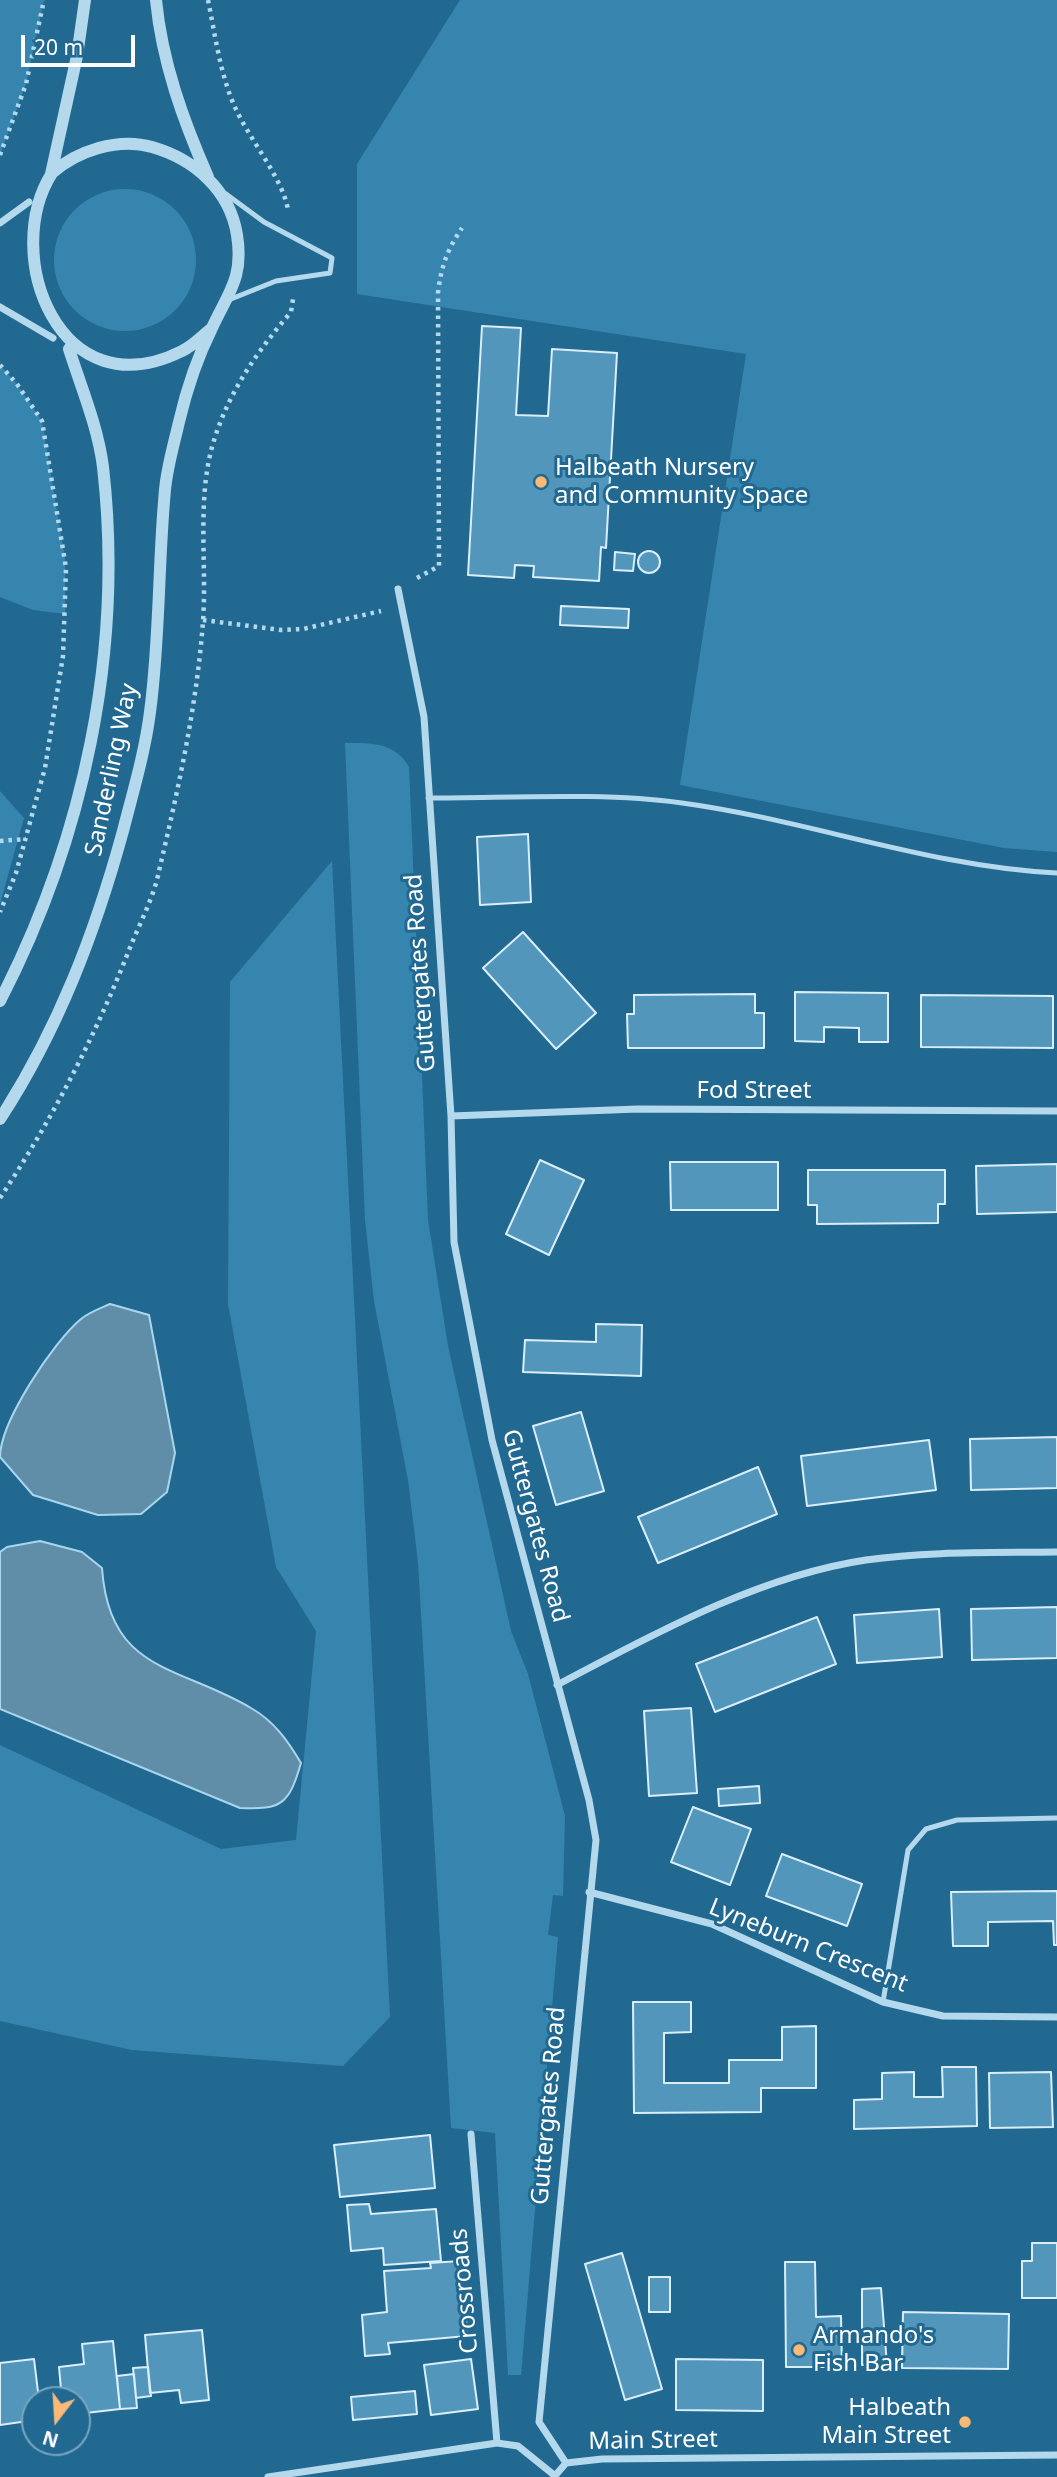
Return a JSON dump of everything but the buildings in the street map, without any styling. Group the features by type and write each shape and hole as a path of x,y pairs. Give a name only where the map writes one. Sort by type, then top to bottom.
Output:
{"street":[{"name":"Sanderling Way","path":"51,174 77,55 85,0"},
{"name":"Sanderling Way","path":"0,1119 29,1074 68,993 103,902 132,796 150,715 161,607 165,487 181,412 212,328 230,299 238,266 237,234 226,203 211,181 183,120 169,70 156,0"},
{"name":"Sanderling Way","path":"22,225 29,202 51,174 79,154 112,144 147,145 180,156 211,181"},
{"path":"0,223 29,202"},
{"path":"0,307 53,338"},
{"name":"Sanderling Way","path":"30,308 53,338 69,349 117,365 153,363 185,350 212,328"},
{"name":"Sanderling Way","path":"0,1001 54,882 88,758 104,658 110,576 103,464 69,349"},
{"name":"Guttergates Road","path":"398,589 424,717 451,1116 454,1242 492,1440 589,1800 596,1840 539,2422 566,2463"},
{"name":"Fod Street","path":"451,1116 638,1109 1057,1111"},
{"path":"557,1685 672,1624 791,1578 866,1560 1057,1552"},
{"name":"Lyneburn Crescent","path":"589,1892 712,1924 883,2003 943,2016 1016,2019 1057,2017"},
{"name":"Crossroads","path":"471,2134 497,2443"},
{"name":"Main Street","path":"268,2477 497,2443 518,2446 554,2476 566,2463 603,2459 1057,2455"}],"lane":[{"path":"211,181 264,222 332,258 330,273 276,281 230,299"},
{"path":"428,798 644,799 682,803 799,825 957,862 1057,873"},
{"path":"883,2003 908,1850 926,1829 957,1820 1057,1818"}],"path":[{"path":"0,155 26,84 44,0"},
{"path":"398,589 439,566 438,293 447,250 462,228"},
{"path":"0,365 17,383 42,421 66,568 63,656 45,768 16,873 0,912"},
{"path":"203,621 303,629 402,606"},
{"path":"0,841 26,839"}],"shaded area":[{"path":"0,0 44,0 26,84 0,155"},
{"path":"460,0 1057,0 1057,852 1004,848 680,785 746,354 357,294 357,164"},
{"path":"125,189 152,194 175,210 191,233 196,260 191,287 175,310 152,326 125,331 98,326 75,310 59,287 54,260 59,233 75,210 98,194"},
{"path":"0,365 17,384 42,421 65,559 65,614 33,610 0,597"},
{"path":"345,743 373,744 389,748 409,767 428,1220 448,1346 511,1631 528,1674 565,1816 563,1896 553,1895 548,1935 558,1937 521,2375 508,2375 495,2133 451,2128 418,1562 408,1480 374,1301 365,1220"},
{"path":"0,791 24,818 0,904"},
{"path":"332,861 390,2017 343,2066 132,2050 0,2021 0,1745 221,1849 296,1840 316,1631 276,1567 228,1304 230,982"},
{"path":"110,1304 149,1315 175,1453 167,1492 141,1514 98,1515 33,1495 0,1457 9,1424 30,1383 44,1363 81,1319"},
{"path":"40,1541 82,1552 102,1568 107,1602 118,1628 133,1647 152,1661 251,1708 274,1725 301,1763 292,1788 282,1802 266,1808 240,1808 0,1709 0,1552 7,1547"}],"place":[{"name":"Halbeath Nursery and Community Space","path":"541,482"},
{"name":"Armando's Fish Bar","path":"799,2350"},
{"name":"Halbeath Main Street","path":"965,2422"}]}
